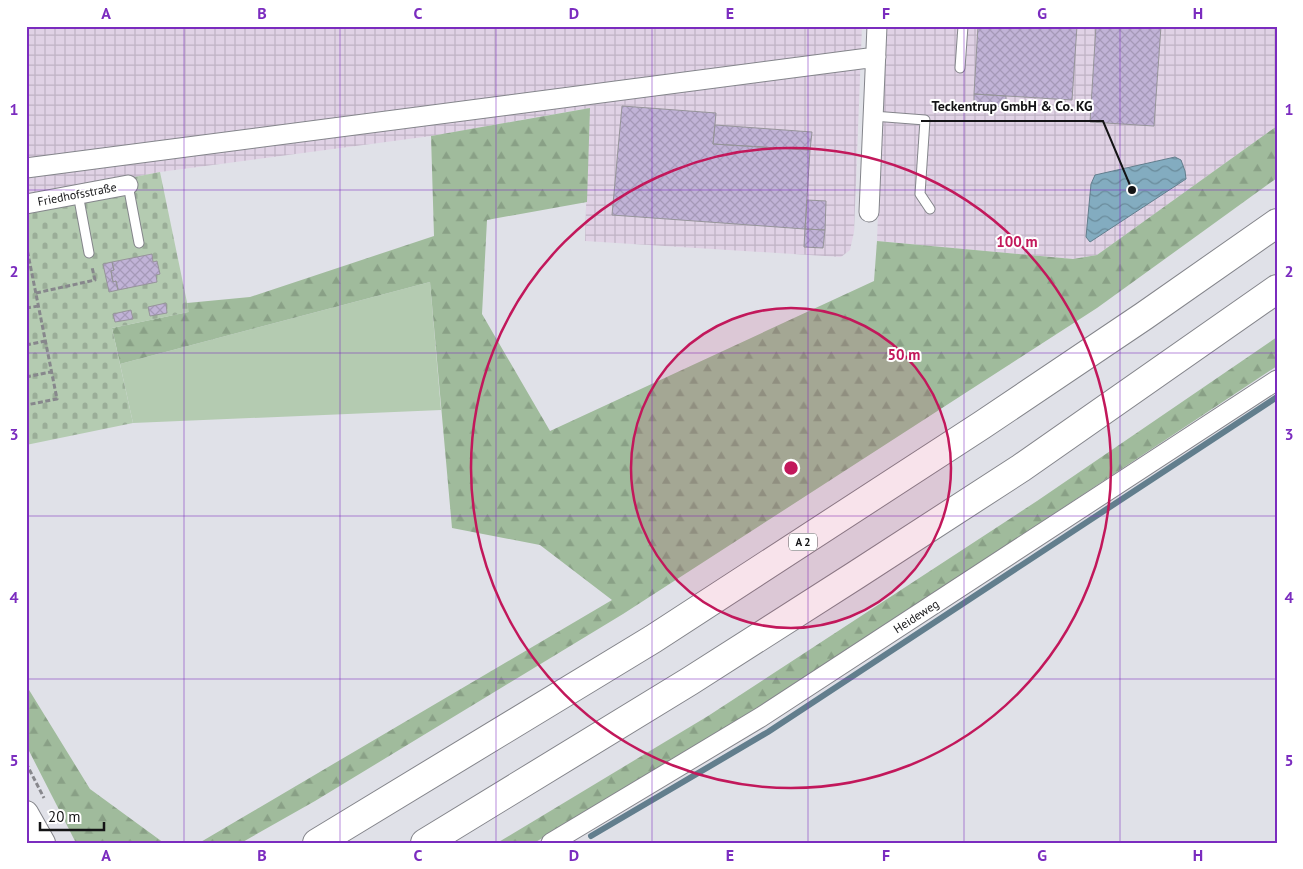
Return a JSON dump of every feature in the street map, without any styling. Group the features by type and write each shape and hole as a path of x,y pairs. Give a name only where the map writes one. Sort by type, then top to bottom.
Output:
{"highway":[{"name":"A 2","path":"317,843 670,628 990,420 1277,223"},
{"path":"424,843 690,681 864,570 1020,468 1277,289"}],"street":[{"path":"869,212 877,26"},
{"path":"26,168 876,57"},
{"name":"Friedhofsstraße","path":"26,204 128,185"},
{"name":"Heideweg","path":"551,843 761,717 1277,380"},
{"path":"26,813 43,843"}],"lane":[{"path":"960,68 963,26"},
{"path":"873,116 925,120 920,194 930,209"},
{"path":"128,185 140,243"},
{"path":"78,194 89,253"}],"path":[{"path":"26,244 28,263 39,306 57,399 26,405"},
{"path":"36,293 95,280 89,253"},
{"path":"26,308 39,306"},
{"path":"26,345 45,341"},
{"path":"26,377 52,372"}],"shaded area":[{"path":"26,26 862,26 854,232 850,250 841,257 585,241 589,108 431,136 160,172 26,198"},
{"path":"885,26 1277,26 1277,126 1097,255 1073,259 877,241"}],"green space":[{"path":"590,108 587,202 487,220 482,314 550,431 874,281 877,241 1073,259 1097,255 1277,126 1277,178 1097,308 623,614 315,801 241,843 199,843 612,600 540,545 452,528 430,282 120,364 112,328 188,312 187,303 250,297 434,236 431,136"},
{"path":"160,172 189,312 112,328 133,423 26,445 26,198"},
{"path":"430,282 441,410 133,423 120,364"},
{"path":"1277,337 1277,366 759,709 534,843 497,843 708,716 1037,501"},
{"path":"26,685 90,789 164,843 76,843 26,745"}],"water":[{"path":"1175,157 1181,160 1186,179 1090,242 1086,237 1091,184 1095,175"}],"building":[{"path":"978,26 1077,26 1072,100 974,94"},
{"path":"1096,26 1161,26 1154,126 1090,122"},
{"path":"974,94 1006,96 1006,107 974,105"},
{"path":"622,106 716,113 713,144 810,150 805,229 612,215"},
{"path":"715,125 812,132 810,150 713,144"},
{"path":"807,200 826,201 825,230 805,229"},
{"path":"805,229 825,230 823,248 804,247"},
{"path":"152,254 153,262 157,261 160,274 156,275 157,282 118,290 116,281 113,282 111,271 114,270 112,262"},
{"path":"112,262 114,270 111,271 113,282 116,281 118,290 109,292 103,264"},
{"path":"166,303 167,313 150,316 148,307"},
{"path":"131,310 133,319 115,322 113,314"}],"waterway":[{"path":"591,836 768,732 1277,397"}],"place":[{"name":"Teckentrup GmbH & Co. KG","path":"1132,190"}]}
